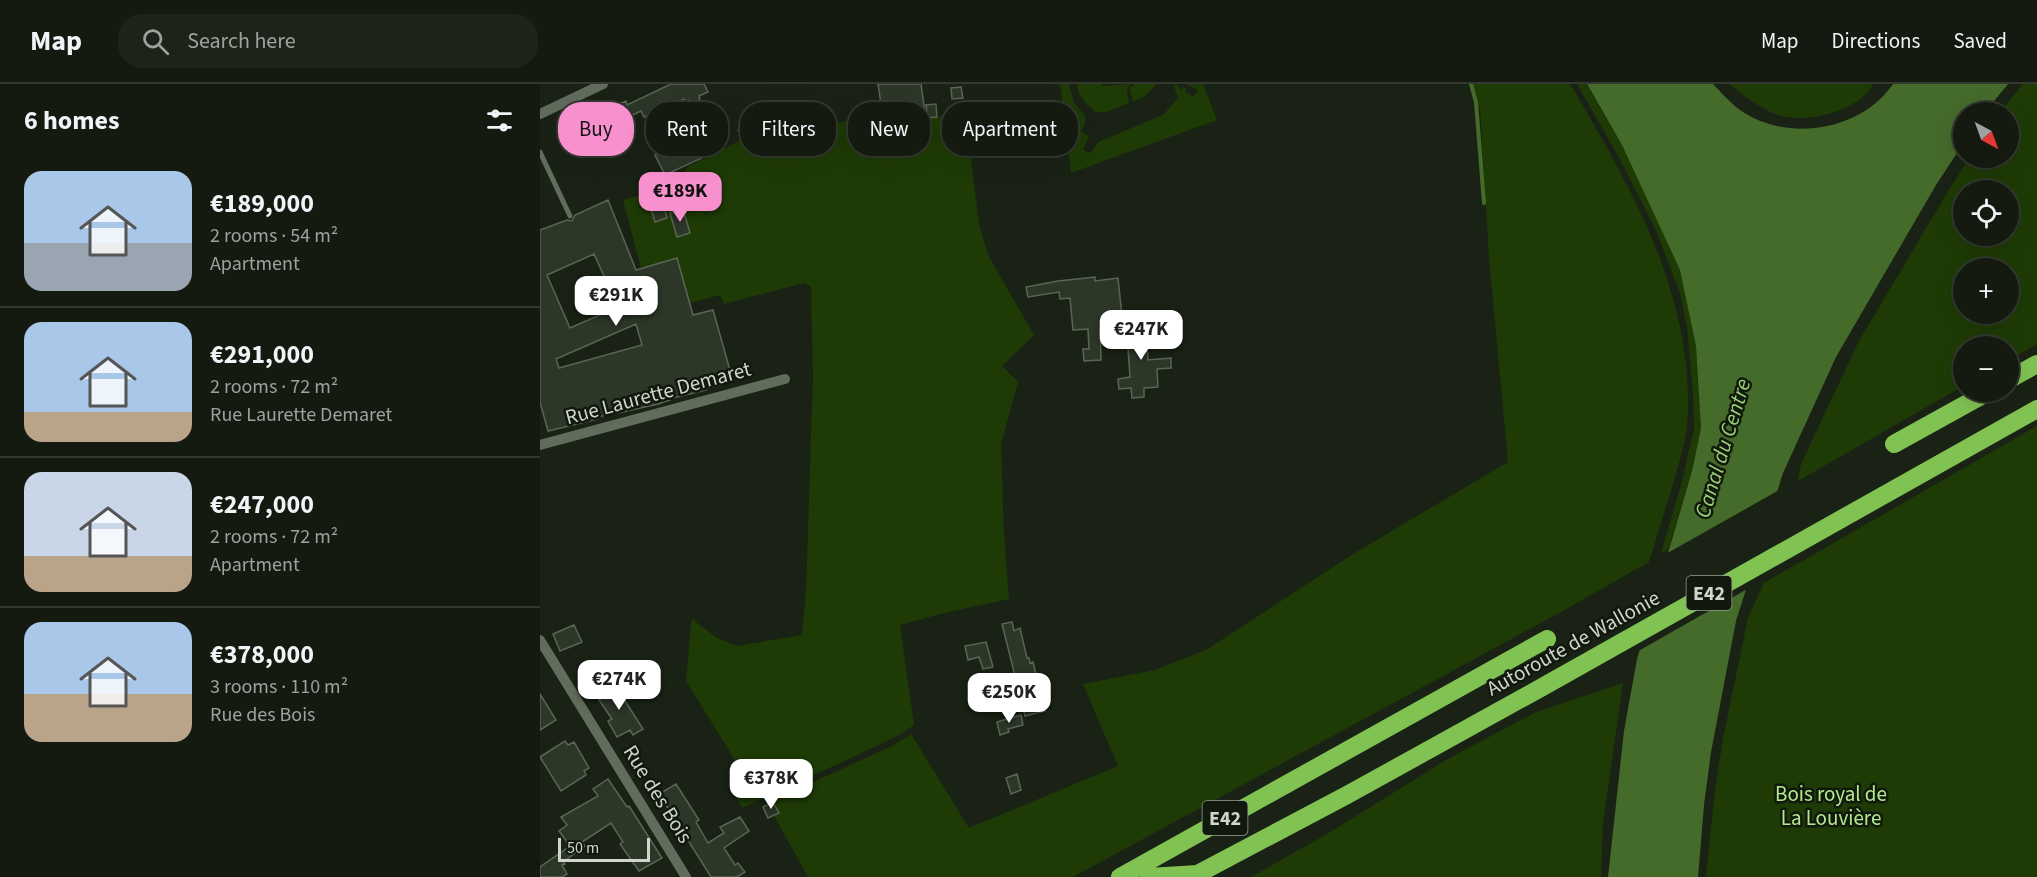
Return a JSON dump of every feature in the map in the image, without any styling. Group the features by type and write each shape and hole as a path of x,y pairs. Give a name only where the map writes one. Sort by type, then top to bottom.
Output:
{"highway":[{"path":"2019,374 2037,364"},
{"path":"1894,444 1970,402"},
{"name":"Autoroute de Wallonie","path":"1195,875 1347,795 1537,690 2037,409"},
{"name":"Autoroute de Wallonie","path":"1120,877 1547,639"},
{"path":"1149,877 1195,875"}],"street":[{"path":"540,114 603,84"},
{"name":"Rue Laurette Demaret","path":"540,445 785,379"},
{"name":"Rue des Bois","path":"540,640 686,877"}],"lane":[{"path":"540,152 570,216"}],"green space":[{"path":"1060,84 1069,84 1074,102 1062,102"},
{"path":"1077,84 1101,84 1103,86 1130,84 1127,89 1129,103 1106,112 1096,112 1083,100"},
{"path":"1134,84 1157,84 1145,96 1133,102 1130,89"},
{"path":"1176,84 1181,90 1183,87 1186,89 1185,92 1194,97 1198,90 1187,84 1203,84 1217,120 1071,173 1069,156 1078,156 1078,107 1085,115 1085,123 1081,132 1089,136 1083,150 1091,153 1098,142 1163,115 1178,98 1174,86"},
{"path":"1471,84 1570,84 1616,164 1656,247 1671,291 1682,335 1687,380 1687,427 1681,456 1649,562 1073,877 808,877 767,803 892,746 911,734 969,828 1118,766 1083,684 1155,670 1206,650 1353,554 1508,462 1489,257 1480,109"},
{"path":"1577,84 1586,84 1622,145 1680,270 1696,346 1701,428 1692,471 1668,550 1661,553 1681,485 1694,429 1687,327 1680,293 1655,228 1617,154"},
{"path":"1729,84 1873,84 1866,94 1844,109 1830,114 1801,118 1776,114 1751,101"},
{"path":"2023,84 2037,84 2037,344 2019,354 2019,336 1953,336 1953,392 1798,481 1801,464 1859,341 1953,183 1953,246 2019,246 2019,180 1955,180 1963,168 2019,168 2019,102 2008,102"},
{"path":"942,116 942,156 971,156 979,224 988,255 1034,335 1002,366 1018,382 1001,444 1009,599 900,625 914,725 864,752 742,808 730,788 746,778 686,681 691,624 692,619 717,638 737,646 802,635 806,592 813,375 811,286 804,283 724,304 720,295 653,313 623,200 689,182 685,168 709,156 728,156 728,146 740,140 740,156 836,156 836,123 848,121 848,156 930,156 930,119"},
{"name":"Bois royal de La Louvière","path":"2037,426 2037,877 1706,877 1715,789 1723,739 1748,617 1764,583"},
{"path":"1623,683 1603,823 1601,877 1251,877 1327,834 1446,760 1536,712"}],"water":[{"name":"Canal du Centre","path":"1587,84 1713,84 1736,107 1759,120 1801,129 1843,122 1862,113 1879,100 1893,84 2008,84 1993,102 1953,102 1953,159 1836,357 1783,473 1736,621 1711,752 1698,877 1608,877 1624,731 1637,659 1692,471 1701,428 1696,346 1680,270 1622,145"}],"pier":[{"path":"1781,489 1749,588 1635,653 1664,555"}],"building":[{"path":"671,84 704,84 708,92 699,96 700,100 696,102 684,99 677,102 646,102 646,116 644,117 641,111 634,114 633,102"},
{"path":"878,84 921,84 924,102 881,102"},
{"path":"961,87 963,98 952,99 951,88"},
{"path":"936,104 937,117 930,118 930,105"},
{"path":"656,156 704,156 704,157 665,175"},
{"path":"660,194 667,218 655,222 648,198"},
{"path":"608,200 636,270 677,258 693,315 713,310 733,381 658,404 548,431 540,402 540,230 567,220 572,221 575,215","holes":["594,254 618,307 570,328 547,275","636,324 642,345 559,368 556,359"]},
{"path":"683,209 690,233 677,237 670,213"},
{"path":"1095,277 1095,281 1118,278 1123,326 1100,328 1101,360 1084,361 1083,349 1089,349 1088,329 1073,330 1070,298 1060,299 1059,292 1028,297 1026,287"},
{"path":"1145,318 1148,360 1171,358 1171,368 1157,369 1158,387 1144,388 1144,397 1132,398 1131,388 1119,389 1118,379 1130,377 1126,320"},
{"path":"1012,622 1014,631 1020,628 1027,658 1030,663 1033,662 1045,711 1025,716 1002,624"},
{"path":"574,625 582,642 560,651 553,634"},
{"path":"986,642 993,667 983,669 979,657 968,660 965,646"},
{"path":"613,682 643,729 633,735 630,730 617,737 608,721 612,719 599,700 602,698 597,692"},
{"path":"540,694 556,720 540,730"},
{"path":"1021,715 1023,725 1008,729 1009,732 1000,735 997,722"},
{"path":"565,741 568,745 574,742 589,768 584,771 586,775 561,791 540,757"},
{"path":"1017,774 1021,790 1011,794 1006,778"},
{"path":"608,779 627,807 629,806 662,858 639,871 620,844 623,842 611,823 582,842 585,846 563,862 565,864 562,865 567,874 562,877 540,877 540,867 570,846 559,831 567,825 561,817 598,796 593,789"},
{"path":"676,784 699,820 696,822 708,843 724,833 720,827 740,817 749,831 724,848 735,865 738,863 745,872 737,877 711,877 659,794"},
{"path":"773,802 779,813 768,818 763,807"}],"waterway":[{"path":"1471,84 1476,102 1484,203"}]}
